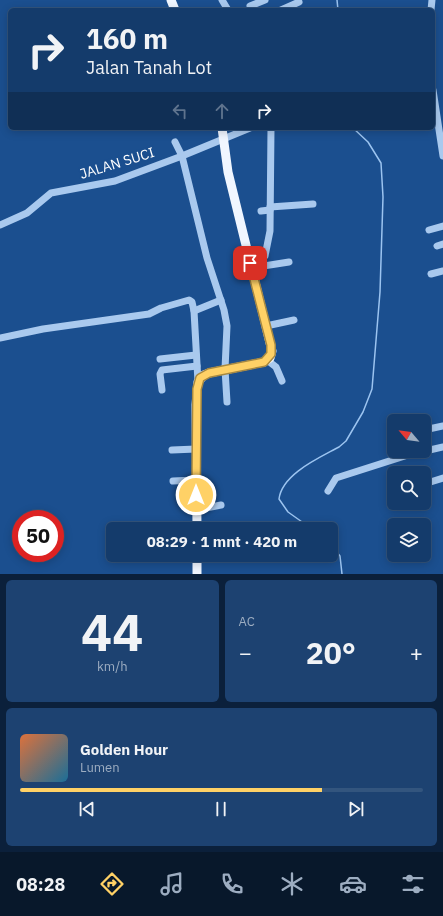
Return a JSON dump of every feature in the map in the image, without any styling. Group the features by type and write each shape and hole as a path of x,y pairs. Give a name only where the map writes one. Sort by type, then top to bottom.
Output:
{"main road":[{"path":"197,522 196,405 198,382 204,375 209,373 267,360 272,351 228,172 222,130"},
{"path":"197,562 197,574"}],"street":[{"path":"250,5 265,0"},
{"path":"286,8 299,2"},
{"path":"435,100 443,156"},
{"name":"JALAN SUCI","path":"0,225 27,213 51,193 115,181 245,130"},
{"path":"250,265 265,256 270,231 271,130"},
{"path":"175,142 182,156 207,258 221,300 227,326 225,369 227,402"},
{"path":"261,211 270,208 313,204"},
{"path":"429,230 443,226"},
{"path":"250,265 289,262"},
{"path":"431,274 443,271"},
{"path":"0,338 43,329 149,314 161,308 189,300 192,302 194,311 198,382"},
{"path":"194,311 221,300"},
{"path":"266,326 294,320"},
{"path":"160,359 196,355"},
{"path":"267,360 276,367 282,381"},
{"path":"162,390 160,374 162,370 197,366"},
{"path":"431,429 443,426"},
{"path":"328,491 336,478 408,455 443,447"},
{"path":"172,450 196,449"},
{"path":"431,482 443,478"},
{"path":"173,481 196,480"},
{"path":"196,510 221,505"}],"waterway":[{"path":"337,0 338,8"},
{"path":"302,522 288,512 279,499 282,490 294,474 339,447 346,441 363,412 372,389 380,292 383,197 381,163 368,142 355,130"},
{"path":"338,554 340,556 342,574"}],"route":[{"path":"196,495 196,405 198,382 200,378 209,373 264,362 270,358 272,351 250,263"}]}
